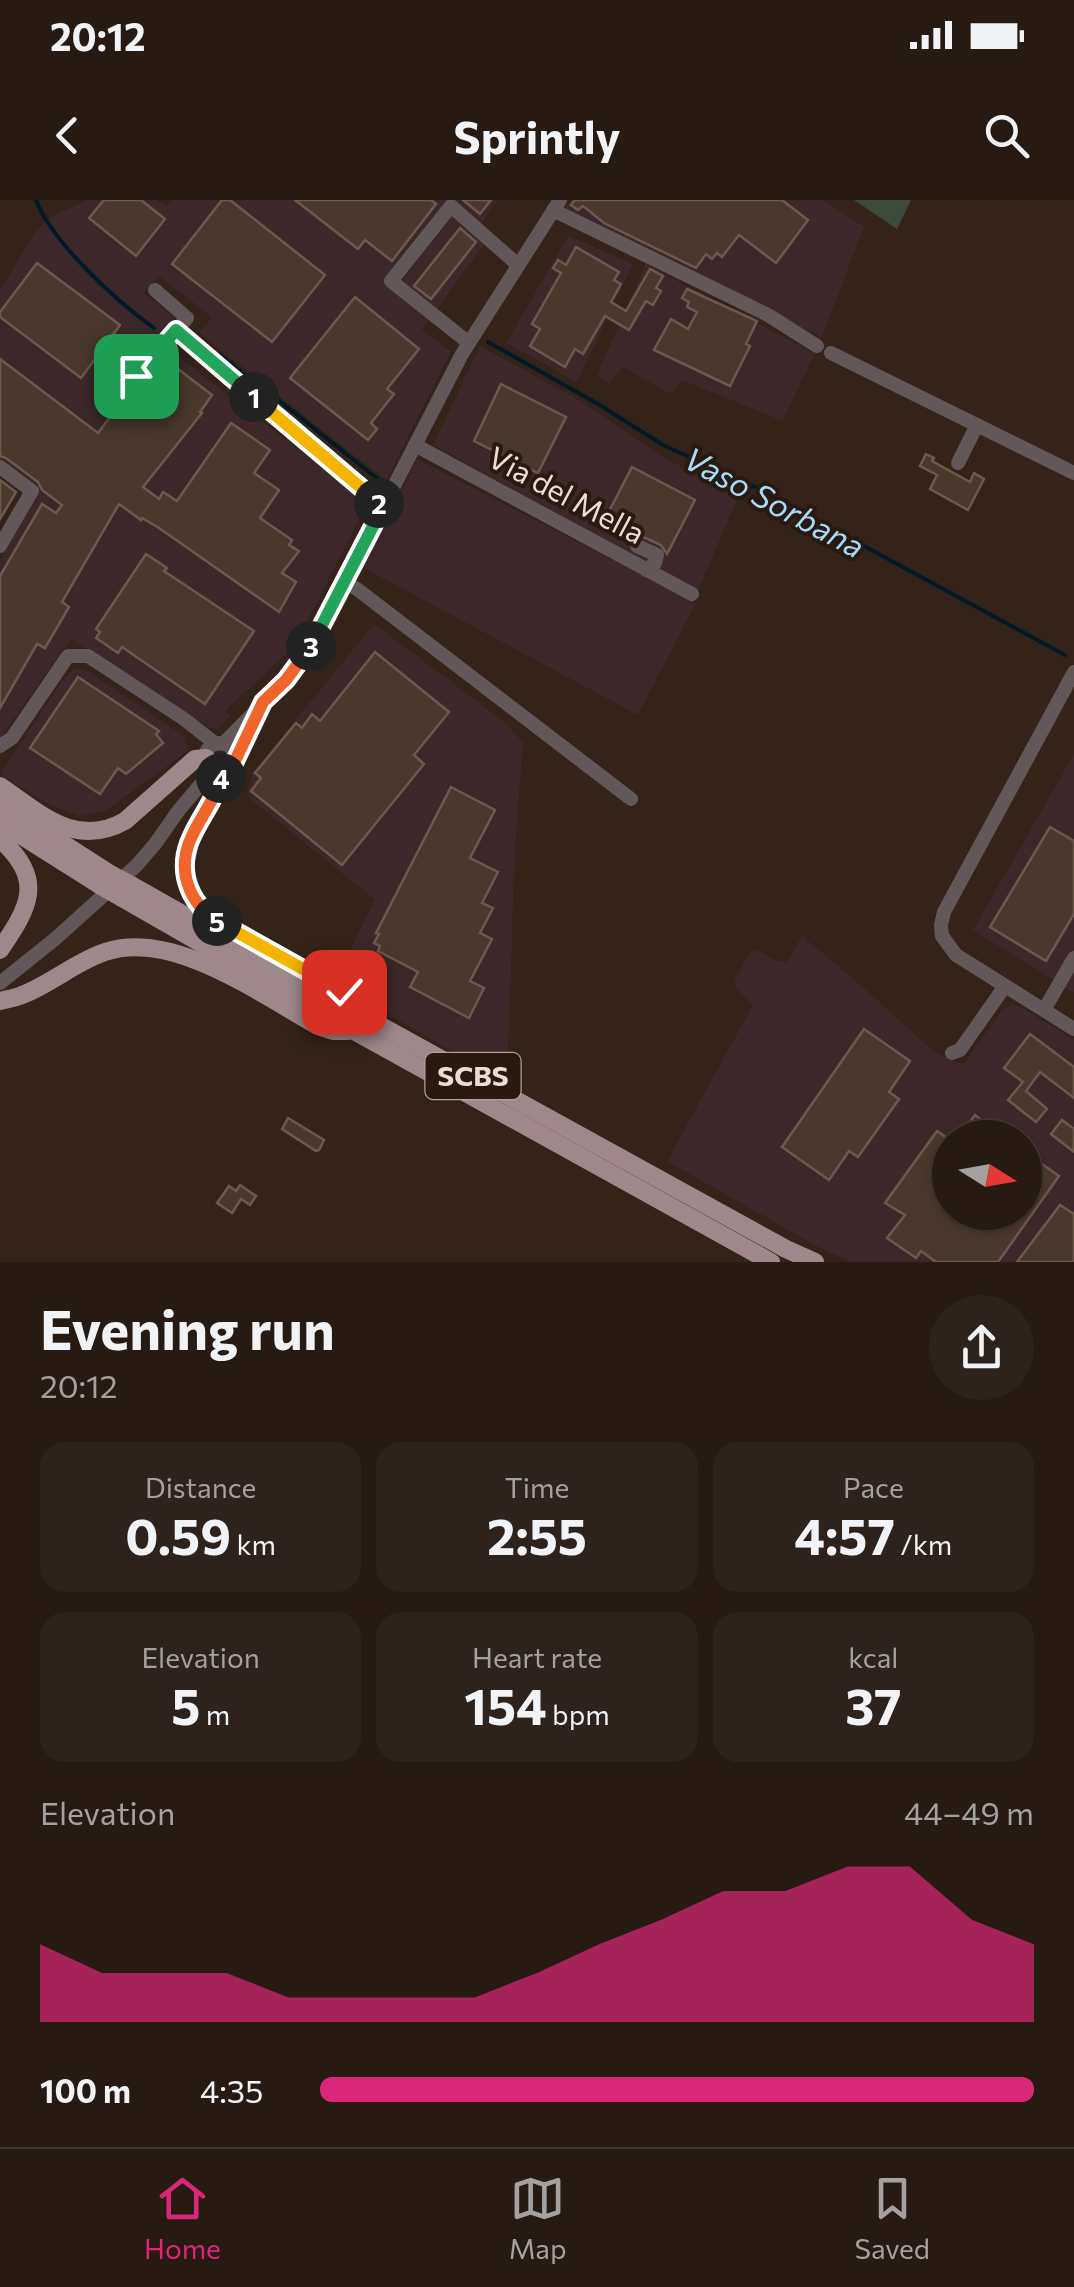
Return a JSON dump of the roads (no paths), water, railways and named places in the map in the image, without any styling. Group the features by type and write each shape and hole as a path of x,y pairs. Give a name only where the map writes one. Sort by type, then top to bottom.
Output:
{"main road":[{"path":"0,786 57,824 78,831 100,831 124,821 195,760 218,757 216,795 187,850 186,880 192,896 201,910 344,992 372,1021"},
{"name":"SCBS","path":"0,802 107,880"},
{"name":"SCBS","path":"0,822 107,880 354,1031 771,1262"},
{"path":"0,839 21,863 29,886 25,909 0,950"},
{"name":"SCBS","path":"127,892 815,1262"},
{"path":"0,1001 22,995 104,952 128,947 154,948 200,961 318,1026 354,1031"}],"street":[{"path":"0,983 136,866 218,757 308,653 469,343 557,205 768,315 824,349 1074,473"},
{"path":"469,343 391,281 451,206 518,265"},
{"path":"136,376 187,318 155,290"},
{"path":"176,330 383,507"},
{"path":"958,464 978,426"},
{"name":"Via del Mella","path":"415,445 692,594"},
{"path":"0,468 32,491 0,546"},
{"path":"638,546 656,555 646,570"},
{"path":"343,581 630,800"},
{"path":"0,746 12,738 68,656 88,656 184,719 218,757"},
{"path":"1074,672 944,912 941,925 942,936 956,956 1074,1029"},
{"path":"1044,1010 1074,958"},
{"path":"952,1053 960,1050 1005,986"}],"waterway":[{"name":"Vaso Sorbana","path":"36,200 71,252 122,303 154,328"},
{"name":"Vaso Sorbana","path":"488,342 663,445 757,488 1065,655"},
{"name":"Vaso Sorbana","path":"220,355 244,374"},
{"name":"Vaso Sorbana","path":"261,386 384,484"}]}
